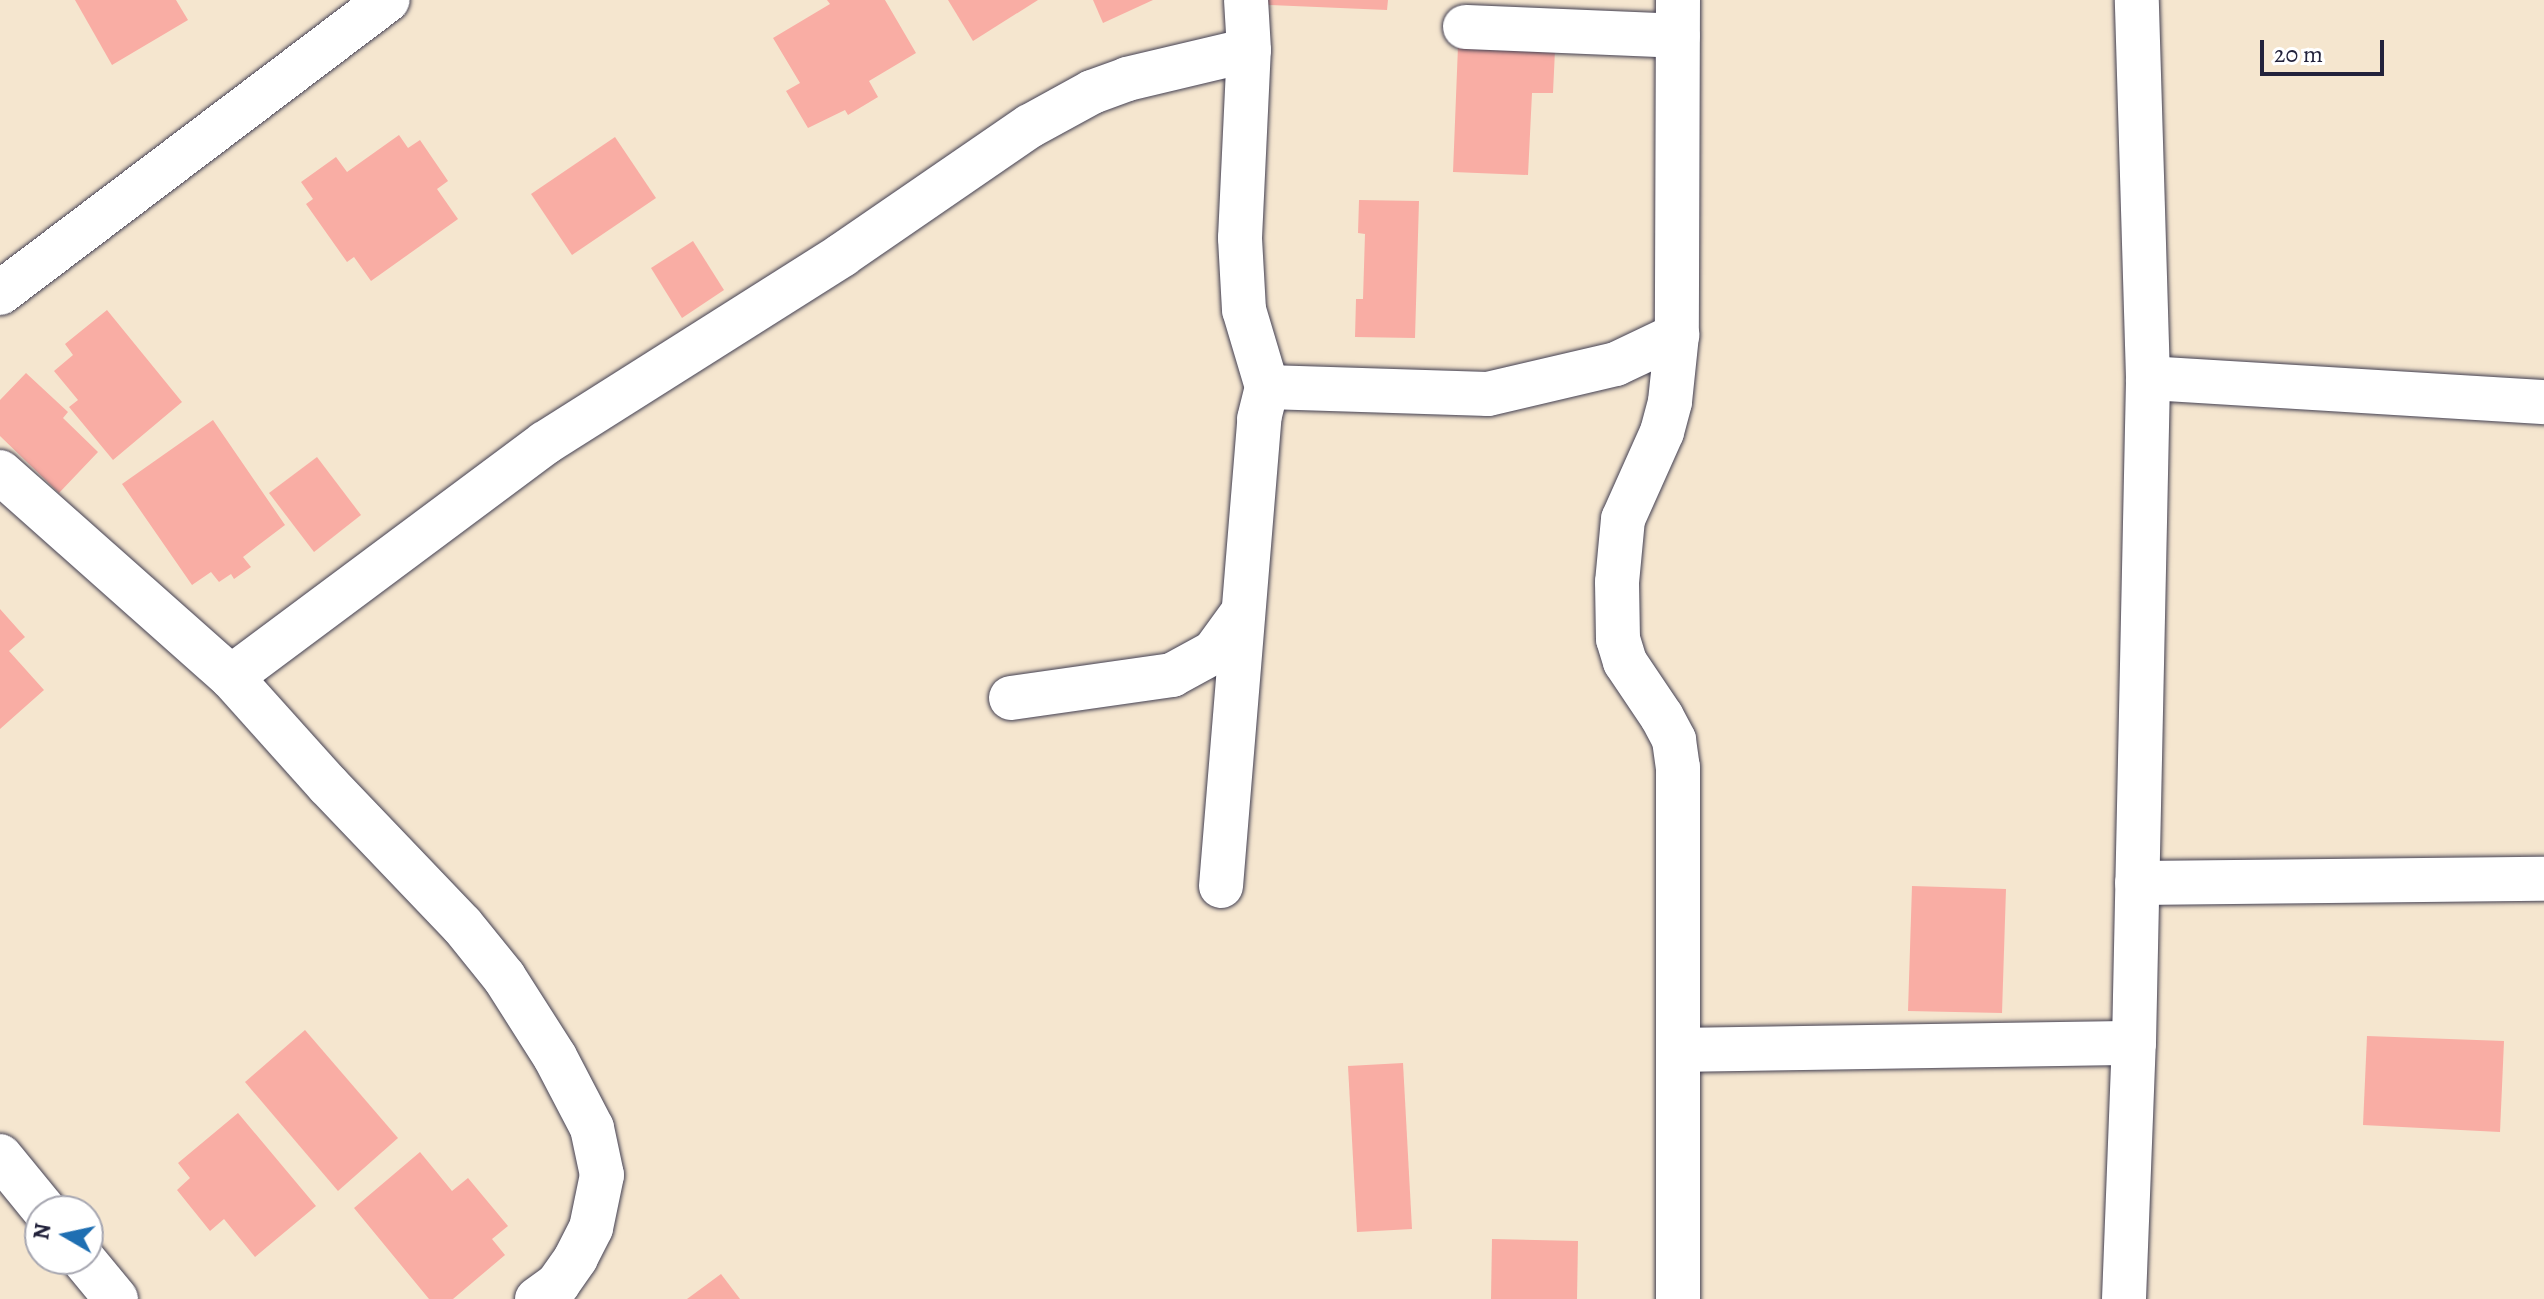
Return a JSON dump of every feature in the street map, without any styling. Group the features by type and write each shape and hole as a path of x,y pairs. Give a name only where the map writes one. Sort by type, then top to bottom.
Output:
{"street":[{"path":"0,293 388,0"},
{"path":"1221,886 1259,419 1267,387 1249,331 1243,296 1240,238 1249,50 1246,0"},
{"path":"2124,1299 2134,1043 2148,378 2137,0"},
{"path":"1465,27 1678,18 1677,335 1670,402 1662,432 1623,519 1617,582 1618,639 1625,662 1674,740 1678,767 1681,1050 1678,1299"},
{"path":"231,677 545,443 842,255 1030,126 1092,92 1127,79 1249,50"},
{"path":"1267,387 1488,394 1616,364 1677,335"},
{"path":"2148,378 2544,402"},
{"path":"0,472 231,677 328,785 462,925 504,977 555,1057 592,1128 602,1175 591,1228 558,1284 537,1299"},
{"path":"1011,698 1172,675 1214,652 1243,612"},
{"path":"2137,883 2544,879"},
{"path":"1681,1050 2134,1043"},
{"path":"0,1156 32,1195"},
{"path":"96,1275 116,1299"}],"building":[{"path":"75,0 176,0 188,20 112,65"},
{"path":"827,0 885,0 916,53 869,81 878,97 848,115 845,110 808,128 786,91 800,83 773,38 830,4"},
{"path":"948,0 1038,0 973,41"},
{"path":"1093,0 1153,0 1103,23"},
{"path":"1268,0 1388,0 1387,10 1268,5"},
{"path":"1458,46 1555,50 1553,93 1532,93 1528,175 1453,172"},
{"path":"399,135 408,148 420,140 448,181 437,189 458,219 371,281 354,257 347,262 306,204 313,199 301,182 336,157 347,172"},
{"path":"615,137 656,198 572,255 531,194"},
{"path":"1359,200 1419,201 1415,338 1355,337 1356,299 1363,299 1365,234 1358,233"},
{"path":"693,241 724,290 682,318 651,268"},
{"path":"107,310 182,402 113,460 69,407 78,400 54,371 73,355 65,344"},
{"path":"26,373 68,412 63,418 98,452 59,493 0,436 0,400"},
{"path":"213,420 285,525 243,557 251,567 234,579 231,574 219,582 211,572 192,585 122,484"},
{"path":"317,457 361,515 314,552 269,493"},
{"path":"0,609 25,637 9,651 44,690 0,729"},
{"path":"1912,886 2006,889 2002,1013 1908,1011"},
{"path":"305,1030 398,1138 338,1191 245,1082"},
{"path":"2367,1036 2504,1041 2500,1132 2363,1125"},
{"path":"1403,1063 1412,1229 1357,1232 1348,1066"},
{"path":"238,1113 316,1206 255,1257 224,1219 210,1231 177,1190 190,1178 178,1163"},
{"path":"420,1152 452,1191 468,1178 508,1226 492,1239 505,1255 453,1299 429,1299 354,1208"},
{"path":"1492,1239 1578,1241 1577,1299 1491,1299"},
{"path":"721,1274 740,1299 687,1299"}]}
